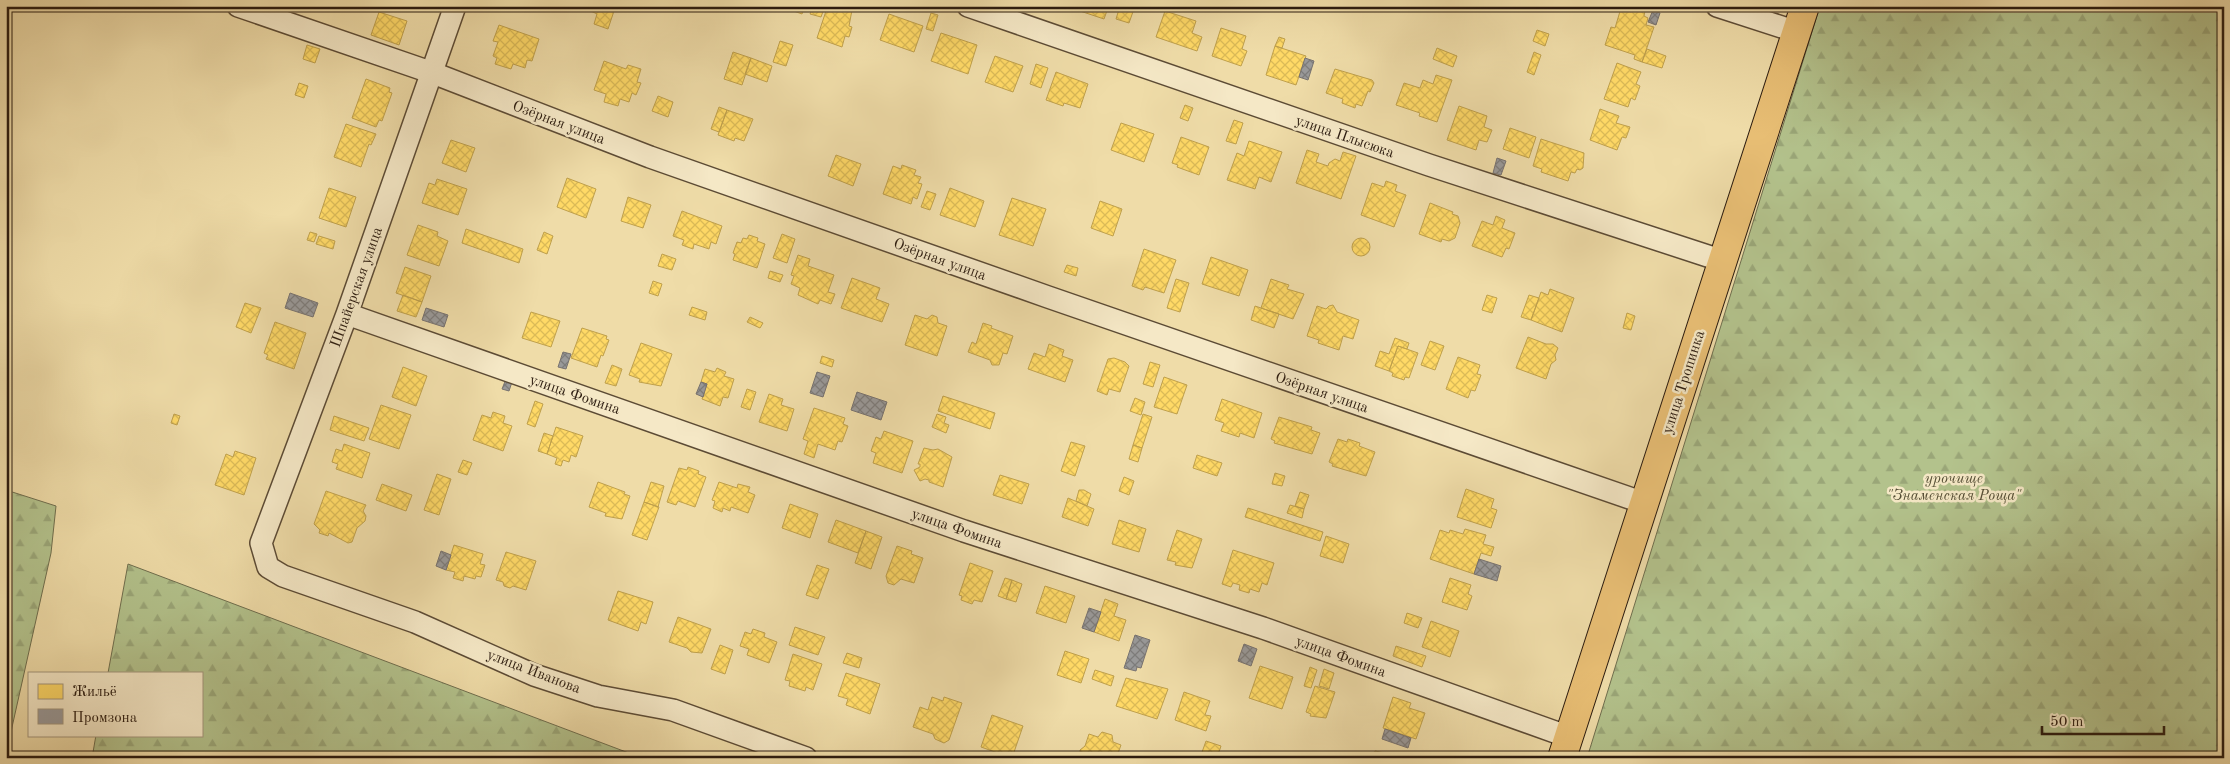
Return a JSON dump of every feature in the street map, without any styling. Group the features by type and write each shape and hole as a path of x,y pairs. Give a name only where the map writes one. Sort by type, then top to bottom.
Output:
{"main road":[{"name":"улица Тропинка","path":"1565,747 1805,6"}],"street":[{"name":"Озёрная улица","path":"238,6 433,73 650,157 1048,298 1644,503"},
{"name":"Шпайерская улица","path":"268,568 261,543 347,314 455,6"},
{"name":"улица Плысюка","path":"968,6 1429,165 1723,261"},
{"path":"1717,6 1797,32"},
{"name":"улица Фомина","path":"347,314 964,531 1263,628 1565,747"},
{"name":"улица Иванова","path":"268,568 283,576 415,622 534,674 598,696 674,710 806,758"}],"green space":[{"name":"урочище \"Знаменская Роща\"","path":"1820,6 2224,6 2224,758 1587,758"},
{"path":"6,490 56,506 51,553 6,754"},
{"path":"128,564 642,758 92,758 96,736 202,736 202,672 108,672"}],"building: Жильё":[{"path":"505,6 530,6 528,10 517,7 516,10"},
{"path":"577,6 595,6 593,12"},
{"path":"595,6 614,11 608,29 594,24 597,14 593,12"},
{"path":"780,6 805,6 802,14"},
{"path":"813,6 825,6 821,17 810,14"},
{"path":"838,6 849,6 852,10 849,26 852,27 849,37 845,36 842,47 817,38 827,8 836,11"},
{"path":"1078,6 1113,6 1112,9 1108,8 1104,19 1077,10"},
{"path":"1120,6 1135,6 1129,23 1116,19"},
{"path":"1507,6 1520,6 1518,11"},
{"path":"1633,7 1645,11 1644,16 1648,18 1646,25 1654,27 1642,62 1634,59 1635,55 1605,45 1611,27 1615,28 1621,8 1631,12"},
{"path":"1165,11 1196,21 1192,33 1202,37 1197,51 1156,37"},
{"path":"379,12 407,21 399,45 371,35"},
{"path":"931,13 938,15 933,31 926,29"},
{"path":"889,14 923,26 914,52 880,40"},
{"path":"499,25 539,39 532,61 527,60 525,68 513,64 511,69 495,64 497,58 493,56 498,42 493,41"},
{"path":"1221,28 1246,36 1242,49 1247,51 1241,66 1212,56"},
{"path":"1537,30 1549,34 1545,46 1533,41"},
{"path":"941,33 977,45 968,74 931,61"},
{"path":"1279,37 1285,39 1282,48 1275,46"},
{"path":"780,41 793,45 786,66 773,62"},
{"path":"307,45 320,49 315,63 303,59"},
{"path":"1275,46 1306,56 1296,85 1266,75"},
{"path":"1437,48 1457,56 1453,67 1433,59"},
{"path":"1647,49 1666,56 1662,68 1642,62"},
{"path":"733,52 751,58 742,85 724,79"},
{"path":"1534,52 1541,55 1534,75 1527,72"},
{"path":"995,56 1023,66 1013,92 985,82"},
{"path":"751,58 772,66 767,82 745,74"},
{"path":"604,61 626,69 628,65 641,69 637,82 641,83 636,95 632,93 629,102 620,99 618,106 604,102 606,94 594,90"},
{"path":"1617,63 1641,72 1636,84 1640,86 1635,100 1631,98 1628,107 1604,99"},
{"path":"1036,64 1048,68 1041,88 1030,84"},
{"path":"1335,69 1372,80 1374,83 1370,92 1368,91 1362,106 1356,104 1355,108 1342,103 1343,99 1326,93"},
{"path":"1056,72 1088,84 1080,108 1064,103 1063,106 1046,100"},
{"path":"1436,75 1452,80 1437,122 1419,116 1420,113 1396,105 1404,83 1420,88 1423,80 1433,84"},
{"path":"366,79 390,88 389,92 392,93 382,121 379,120 376,127 352,118"},
{"path":"299,83 308,86 304,98 295,95"},
{"path":"658,96 673,102 668,117 652,111"},
{"path":"1185,105 1193,108 1188,121 1180,118"},
{"path":"1459,106 1487,116 1484,127 1492,130 1487,142 1479,140 1476,150 1447,140"},
{"path":"719,107 727,110 719,132 711,129"},
{"path":"1600,109 1619,116 1616,123 1630,127 1626,138 1622,137 1617,150 1590,140"},
{"path":"727,110 753,119 744,141 735,138 734,141 718,135"},
{"path":"1234,120 1243,123 1236,144 1226,141"},
{"path":"1121,123 1154,134 1144,162 1111,150"},
{"path":"346,124 376,134 371,145 369,144 361,167 334,157"},
{"path":"1510,128 1536,137 1529,158 1503,149"},
{"path":"1181,137 1209,147 1199,175 1177,167 1178,165 1172,163"},
{"path":"1541,139 1584,153 1583,168 1577,169 1575,173 1571,172 1568,181 1541,172 1542,169 1533,166"},
{"path":"451,140 475,148 466,172 442,163"},
{"path":"1249,141 1282,152 1271,182 1259,177 1255,189 1227,180 1237,153 1244,156"},
{"path":"1307,150 1319,154 1316,162 1328,166 1335,159 1340,161 1343,152 1356,156 1341,199 1296,183"},
{"path":"836,155 861,164 853,186 828,176"},
{"path":"902,165 916,170 914,175 921,177 918,183 922,184 917,199 913,197 911,204 883,194 893,166 901,169"},
{"path":"567,178 596,189 586,218 557,207"},
{"path":"437,179 467,189 458,215 422,203 429,183 435,185"},
{"path":"1386,181 1397,185 1395,191 1406,195 1394,227 1361,215 1372,183 1384,187"},
{"path":"329,188 356,197 346,227 319,218"},
{"path":"950,188 984,201 975,227 940,215"},
{"path":"927,191 936,194 930,210 921,207"},
{"path":"628,197 651,205 643,228 621,221"},
{"path":"1012,198 1046,209 1033,246 999,235"},
{"path":"1100,201 1122,209 1113,236 1091,228"},
{"path":"1430,203 1453,212 1452,214 1458,216 1460,223 1455,238 1449,241 1442,239 1441,242 1419,234"},
{"path":"682,211 722,226 716,244 711,242 709,249 694,244 693,249 682,245 684,240 673,236"},
{"path":"1496,216 1505,220 1502,228 1515,233 1509,249 1506,248 1502,257 1472,246 1482,221 1493,225"},
{"path":"418,225 438,232 437,236 448,241 439,266 407,255"},
{"path":"466,229 523,249 519,263 462,243"},
{"path":"310,232 317,234 314,242 307,240"},
{"path":"544,232 553,236 547,254 537,250"},
{"path":"782,234 795,239 787,263 773,258"},
{"path":"749,235 758,238 757,241 765,244 757,268 733,260 735,254 733,253 737,242 741,243 743,238 747,239"},
{"path":"319,236 335,241 333,249 316,244"},
{"path":"1361,238 1367,241 1370,247 1367,253 1361,256 1355,253 1352,247 1355,241"},
{"path":"1144,249 1176,260 1164,293 1145,287 1143,290 1132,286"},
{"path":"662,254 676,259 672,270 658,266"},
{"path":"798,255 810,259 808,266 834,275 828,292 835,294 831,304 820,300 818,304 798,295 800,288 791,284 794,276 791,275"},
{"path":"1211,257 1248,270 1239,296 1202,284"},
{"path":"1067,265 1078,268 1076,276 1064,272"},
{"path":"405,267 431,276 422,302 396,293"},
{"path":"770,271 783,275 780,282 768,278"},
{"path":"852,278 880,288 876,299 889,304 882,322 841,308"},
{"path":"1176,279 1189,283 1180,312 1167,308"},
{"path":"1271,279 1289,285 1287,289 1304,294 1293,319 1261,308"},
{"path":"653,281 662,284 658,296 649,293"},
{"path":"1550,289 1574,298 1562,332 1531,320 1541,292 1548,295"},
{"path":"403,295 422,302 416,317 397,311"},
{"path":"1487,295 1497,298 1492,313 1482,310"},
{"path":"1529,295 1539,298 1531,320 1521,317"},
{"path":"245,303 261,308 251,333 236,327"},
{"path":"1333,305 1337,312 1359,320 1353,339 1343,336 1339,350 1318,343 1319,340 1307,336 1317,306 1326,309"},
{"path":"1255,306 1279,314 1274,328 1251,320"},
{"path":"692,307 707,312 705,320 689,315"},
{"path":"531,312 560,321 551,347 522,338"},
{"path":"1627,313 1635,316 1631,330 1623,328"},
{"path":"915,315 927,319 932,315 937,317 938,323 947,326 937,356 905,345"},
{"path":"750,317 763,323 760,328 747,322"},
{"path":"275,322 306,333 294,369 266,359 268,355 264,353"},
{"path":"983,323 1013,336 1007,354 1003,353 999,365 992,365 990,360 968,352 972,342 976,344"},
{"path":"582,328 607,336 606,339 609,340 597,367 571,358"},
{"path":"1528,337 1546,344 1553,344 1558,348 1555,355 1556,360 1551,364 1546,379 1516,368"},
{"path":"1395,338 1409,343 1407,349 1398,346 1389,371 1375,366 1380,351 1389,354"},
{"path":"1430,341 1444,346 1435,370 1421,365"},
{"path":"641,343 672,354 661,386 639,382 640,379 629,375"},
{"path":"1049,344 1064,350 1062,356 1073,360 1065,382 1028,369 1034,353 1045,357"},
{"path":"1398,346 1418,353 1409,378 1405,377 1404,380 1392,376 1393,373 1389,371"},
{"path":"822,356 834,360 832,367 820,363"},
{"path":"1458,357 1480,365 1477,374 1481,375 1475,391 1471,390 1468,398 1446,389"},
{"path":"1114,358 1125,362 1129,366 1120,392 1109,389 1107,395 1097,391 1108,359"},
{"path":"1150,362 1160,365 1153,387 1143,384"},
{"path":"612,365 622,369 616,386 605,383"},
{"path":"403,367 427,376 416,406 392,397"},
{"path":"717,368 726,372 724,376 734,379 728,398 723,397 720,406 702,399 707,384 701,382 705,369 715,372"},
{"path":"1164,377 1187,385 1177,414 1154,407"},
{"path":"747,389 756,392 750,410 741,407"},
{"path":"769,394 783,399 781,405 794,409 787,431 759,422"},
{"path":"943,396 995,413 990,429 938,411"},
{"path":"1135,398 1145,402 1141,415 1130,411"},
{"path":"1222,399 1262,413 1254,438 1240,433 1239,437 1221,431 1224,423 1215,420"},
{"path":"535,401 543,404 535,427 527,424"},
{"path":"381,405 411,415 399,449 369,439"},
{"path":"814,408 845,418 843,424 848,426 842,442 838,441 835,450 818,444 814,458 804,454 808,441 803,439"},
{"path":"493,412 505,416 503,423 512,426 503,451 473,440 482,415 491,418"},
{"path":"174,414 180,416 177,425 171,423"},
{"path":"937,414 946,417 944,423 949,425 946,433 932,427"},
{"path":"1143,414 1152,417 1142,448 1133,445"},
{"path":"334,416 369,428 364,441 330,430"},
{"path":"1279,417 1312,427 1311,430 1320,433 1312,454 1274,443 1275,441 1271,439"},
{"path":"556,427 583,436 576,457 571,455 569,462 563,460 561,466 555,464 557,458 547,454"},
{"path":"884,431 913,441 902,473 873,463 876,453 871,451 876,437 881,439"},
{"path":"544,433 553,436 547,454 538,451"},
{"path":"1338,439 1347,442 1348,439 1360,443 1359,446 1375,452 1366,476 1332,466 1333,464 1329,462"},
{"path":"1071,442 1085,446 1075,476 1061,471"},
{"path":"344,444 370,453 362,478 336,469 338,464 332,462 336,449 342,451"},
{"path":"1133,445 1142,448 1138,462 1129,459"},
{"path":"924,448 938,449 952,457 943,487 929,482 929,480 920,481 914,470 920,467 920,464 918,464"},
{"path":"235,451 256,458 244,495 215,485 226,454 233,457"},
{"path":"1197,455 1222,463 1217,476 1193,468"},
{"path":"463,460 472,463 467,475 458,472"},
{"path":"688,467 699,471 698,474 706,477 695,507 678,501 676,505 667,502 679,468 687,470"},
{"path":"1275,473 1285,476 1282,486 1272,484"},
{"path":"437,474 451,479 439,515 424,510"},
{"path":"1000,475 1029,484 1022,504 993,495"},
{"path":"1124,477 1134,481 1129,495 1119,491"},
{"path":"598,482 625,492 624,494 630,496 622,519 605,516 606,513 589,507"},
{"path":"651,482 664,486 658,507 644,502"},
{"path":"719,482 737,488 738,484 750,487 748,492 755,495 748,513 731,507 730,511 723,508 722,512 713,508 715,501 712,500"},
{"path":"382,484 412,495 406,511 376,500"},
{"path":"1466,489 1494,499 1491,508 1497,510 1491,528 1457,517"},
{"path":"1079,490 1084,490 1091,494 1087,506 1076,501"},
{"path":"326,491 366,505 363,511 366,516 365,521 357,528 352,542 348,543 329,533 328,536 319,533 320,530 314,524"},
{"path":"1300,492 1309,495 1304,509 1295,506"},
{"path":"1068,498 1094,509 1088,526 1062,517"},
{"path":"644,502 659,507 647,540 632,535"},
{"path":"790,504 818,514 810,538 782,528"},
{"path":"1290,505 1304,509 1302,518 1287,513"},
{"path":"1248,508 1323,532 1320,541 1245,517"},
{"path":"836,520 866,531 858,553 828,542"},
{"path":"1119,520 1146,529 1139,552 1112,544"},
{"path":"1465,529 1486,535 1483,544 1494,547 1491,556 1481,553 1474,574 1430,559 1440,530 1449,533 1450,530 1463,534"},
{"path":"1177,530 1202,539 1192,568 1175,565 1176,562 1167,560"},
{"path":"866,531 882,537 871,569 855,563"},
{"path":"1326,536 1349,544 1343,563 1320,556"},
{"path":"454,545 483,554 480,564 485,565 481,577 476,576 475,579 464,576 463,581 453,578 455,572 446,570"},
{"path":"897,546 912,551 911,554 923,558 914,583 901,579 894,585 888,583 886,576"},
{"path":"1233,550 1274,563 1267,585 1262,583 1259,592 1250,589 1249,593 1239,590 1240,585 1233,583 1231,587 1222,584"},
{"path":"506,552 536,561 526,590 513,586 510,588 504,586 503,582 496,580"},
{"path":"970,563 993,571 982,602 974,600 972,604 961,600 962,596 959,595"},
{"path":"817,565 829,569 818,599 806,595"},
{"path":"1005,578 1012,580 1006,599 998,596"},
{"path":"1450,578 1471,585 1468,594 1472,596 1467,610 1442,602"},
{"path":"1012,580 1022,584 1016,602 1006,599"},
{"path":"1045,586 1075,596 1066,623 1036,613"},
{"path":"618,591 653,602 646,624 641,622 638,631 608,620"},
{"path":"1105,599 1118,604 1114,616 1126,620 1119,641 1094,632"},
{"path":"1407,613 1422,618 1418,628 1404,623"},
{"path":"678,617 711,629 702,653 691,652 687,648 669,642"},
{"path":"1431,621 1459,631 1450,657 1422,647"},
{"path":"795,627 825,637 818,655 789,645"},
{"path":"753,629 765,633 764,637 777,642 769,663 747,655 749,649 740,646 745,632 751,634"},
{"path":"720,645 733,650 725,674 711,669"},
{"path":"1396,646 1426,656 1422,667 1393,656"},
{"path":"1065,651 1089,659 1081,683 1057,675"},
{"path":"847,653 862,658 859,668 843,663"},
{"path":"793,654 822,664 813,690 806,687 805,691 789,686 790,681 785,680"},
{"path":"1260,666 1293,677 1282,709 1249,698"},
{"path":"1310,667 1317,670 1311,688 1304,686"},
{"path":"1324,669 1334,673 1329,689 1319,686"},
{"path":"1095,670 1114,676 1111,686 1092,679"},
{"path":"846,673 880,684 870,714 846,705 848,699 838,696"},
{"path":"1126,678 1168,689 1157,719 1116,706"},
{"path":"1315,686 1335,692 1326,718 1310,716 1311,714 1306,712"},
{"path":"1184,692 1210,701 1205,715 1211,716 1206,731 1175,720"},
{"path":"932,697 943,701 944,697 962,703 949,740 944,743 935,739 933,734 913,727 920,707 928,710"},
{"path":"1393,697 1411,703 1409,708 1425,713 1416,739 1383,728"},
{"path":"992,715 1023,726 1012,758 981,747"},
{"path":"1102,732 1112,735 1113,742 1121,745 1117,756 1120,758 1081,758 1080,750 1085,746 1089,734 1098,737"},
{"path":"1206,741 1221,746 1217,758 1201,755"},
{"path":"1375,751 1400,756 1404,758 1372,758"}],"building: Промзона":[{"path":"1653,10 1660,13 1656,25 1648,22"},
{"path":"1305,58 1314,61 1308,80 1299,77"},
{"path":"1497,158 1506,161 1501,175 1493,173"},
{"path":"290,293 318,303 313,317 285,308"},
{"path":"426,308 448,315 444,327 422,320"},
{"path":"563,352 571,354 566,369 558,367"},
{"path":"817,372 830,376 823,397 810,393"},
{"path":"506,379 512,382 509,391 502,389"},
{"path":"701,382 707,384 703,397 696,394"},
{"path":"857,392 887,402 881,420 851,410"},
{"path":"441,551 451,555 446,570 436,566"},
{"path":"1479,559 1501,566 1497,581 1474,574"},
{"path":"1089,608 1101,612 1094,632 1082,628"},
{"path":"1135,635 1150,640 1141,668 1137,667 1136,671 1124,668"},
{"path":"1244,644 1257,649 1251,666 1238,661"},
{"path":"1385,729 1411,738 1408,748 1382,739"}]}
